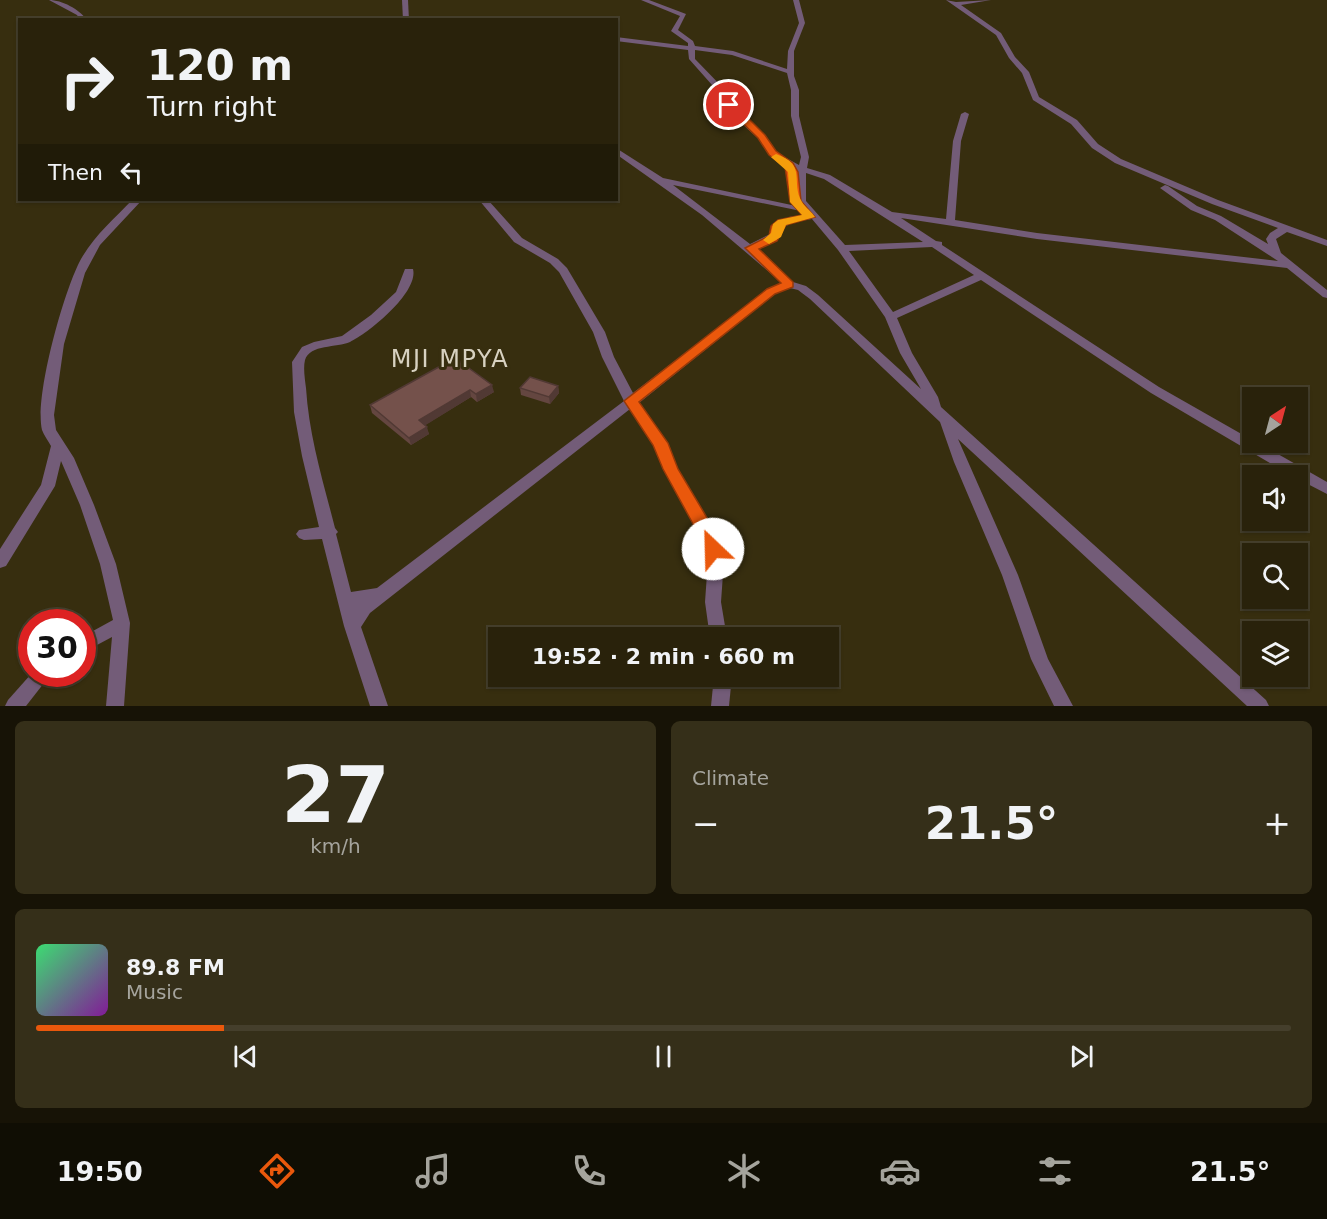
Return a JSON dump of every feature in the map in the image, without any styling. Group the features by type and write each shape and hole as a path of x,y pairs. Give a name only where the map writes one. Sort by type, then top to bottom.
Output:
{"street":[{"path":"52,0 80,14 83,18"},
{"path":"405,0 406,18"},
{"path":"644,0 684,15 674,31 689,40 692,60 723,93 735,113 762,137 774,155 789,165 827,177 887,213 938,244 982,276 1155,390 1327,489"},
{"path":"796,0 802,23 791,48 790,72 795,90 795,116 805,157 800,181 801,201 842,248 891,317 906,353 932,397 1009,574 1050,686 1064,706"},
{"path":"952,2 988,0"},
{"path":"952,2 999,34 1012,58 1025,72 1036,98 1078,126 1095,146 1150,177 1194,208 1218,218 1276,254 1327,295"},
{"path":"618,39 738,54 790,72"},
{"path":"950,224 957,141 964,114"},
{"path":"618,151 662,179 751,248 789,284 802,288 814,297 940,415 1260,706"},
{"path":"789,165 793,172 796,202 820,225"},
{"path":"1150,177 1327,243"},
{"path":"662,179 713,189 807,214"},
{"path":"115,706 122,622 108,564 87,505 71,467 50,430 49,396 64,316 86,259 135,201"},
{"path":"484,201 518,240 554,261 563,270 599,332 608,357 631,401 660,443 670,469 709,537 716,561 713,602 717,627"},
{"path":"887,213 1060,239 1289,265"},
{"path":"751,248 773,239 777,234 777,226 807,214"},
{"path":"1276,254 1271,239 1283,231 1283,227"},
{"path":"842,248 938,244"},
{"path":"379,706 352,626 301,412 298,362 300,356 311,347 338,342 355,334 399,296 409,271"},
{"path":"891,317 982,276"},
{"path":"352,626 364,608 380,595 771,292 789,284"},
{"path":"0,562 48,486 58,446"},
{"path":"304,534 330,532"},
{"path":"347,599 380,595"},
{"path":"96,638 122,622"},
{"path":"14,706 31,687"},
{"path":"720,706 722,687"}],"building":[{"path":"455,358 492,385 476,394 470,390 419,420 427,427 409,438 370,405"},
{"path":"530,377 558,386 549,397 520,388"}],"slow traffic":[{"path":"769,240 777,234 777,226 782,223 792,219 810,217 796,202 792,185 793,172 789,165 776,157"}],"district":[{"name":"MJI MPYA","path":"450,359"}],"route":[{"path":"713,549 700,520 670,469 660,443 631,401 771,292 789,284 751,248 758,243 773,239 777,234 777,226 782,223 792,219 810,217 796,202 792,185 793,172 789,165 774,155 762,137 729,105"}]}
